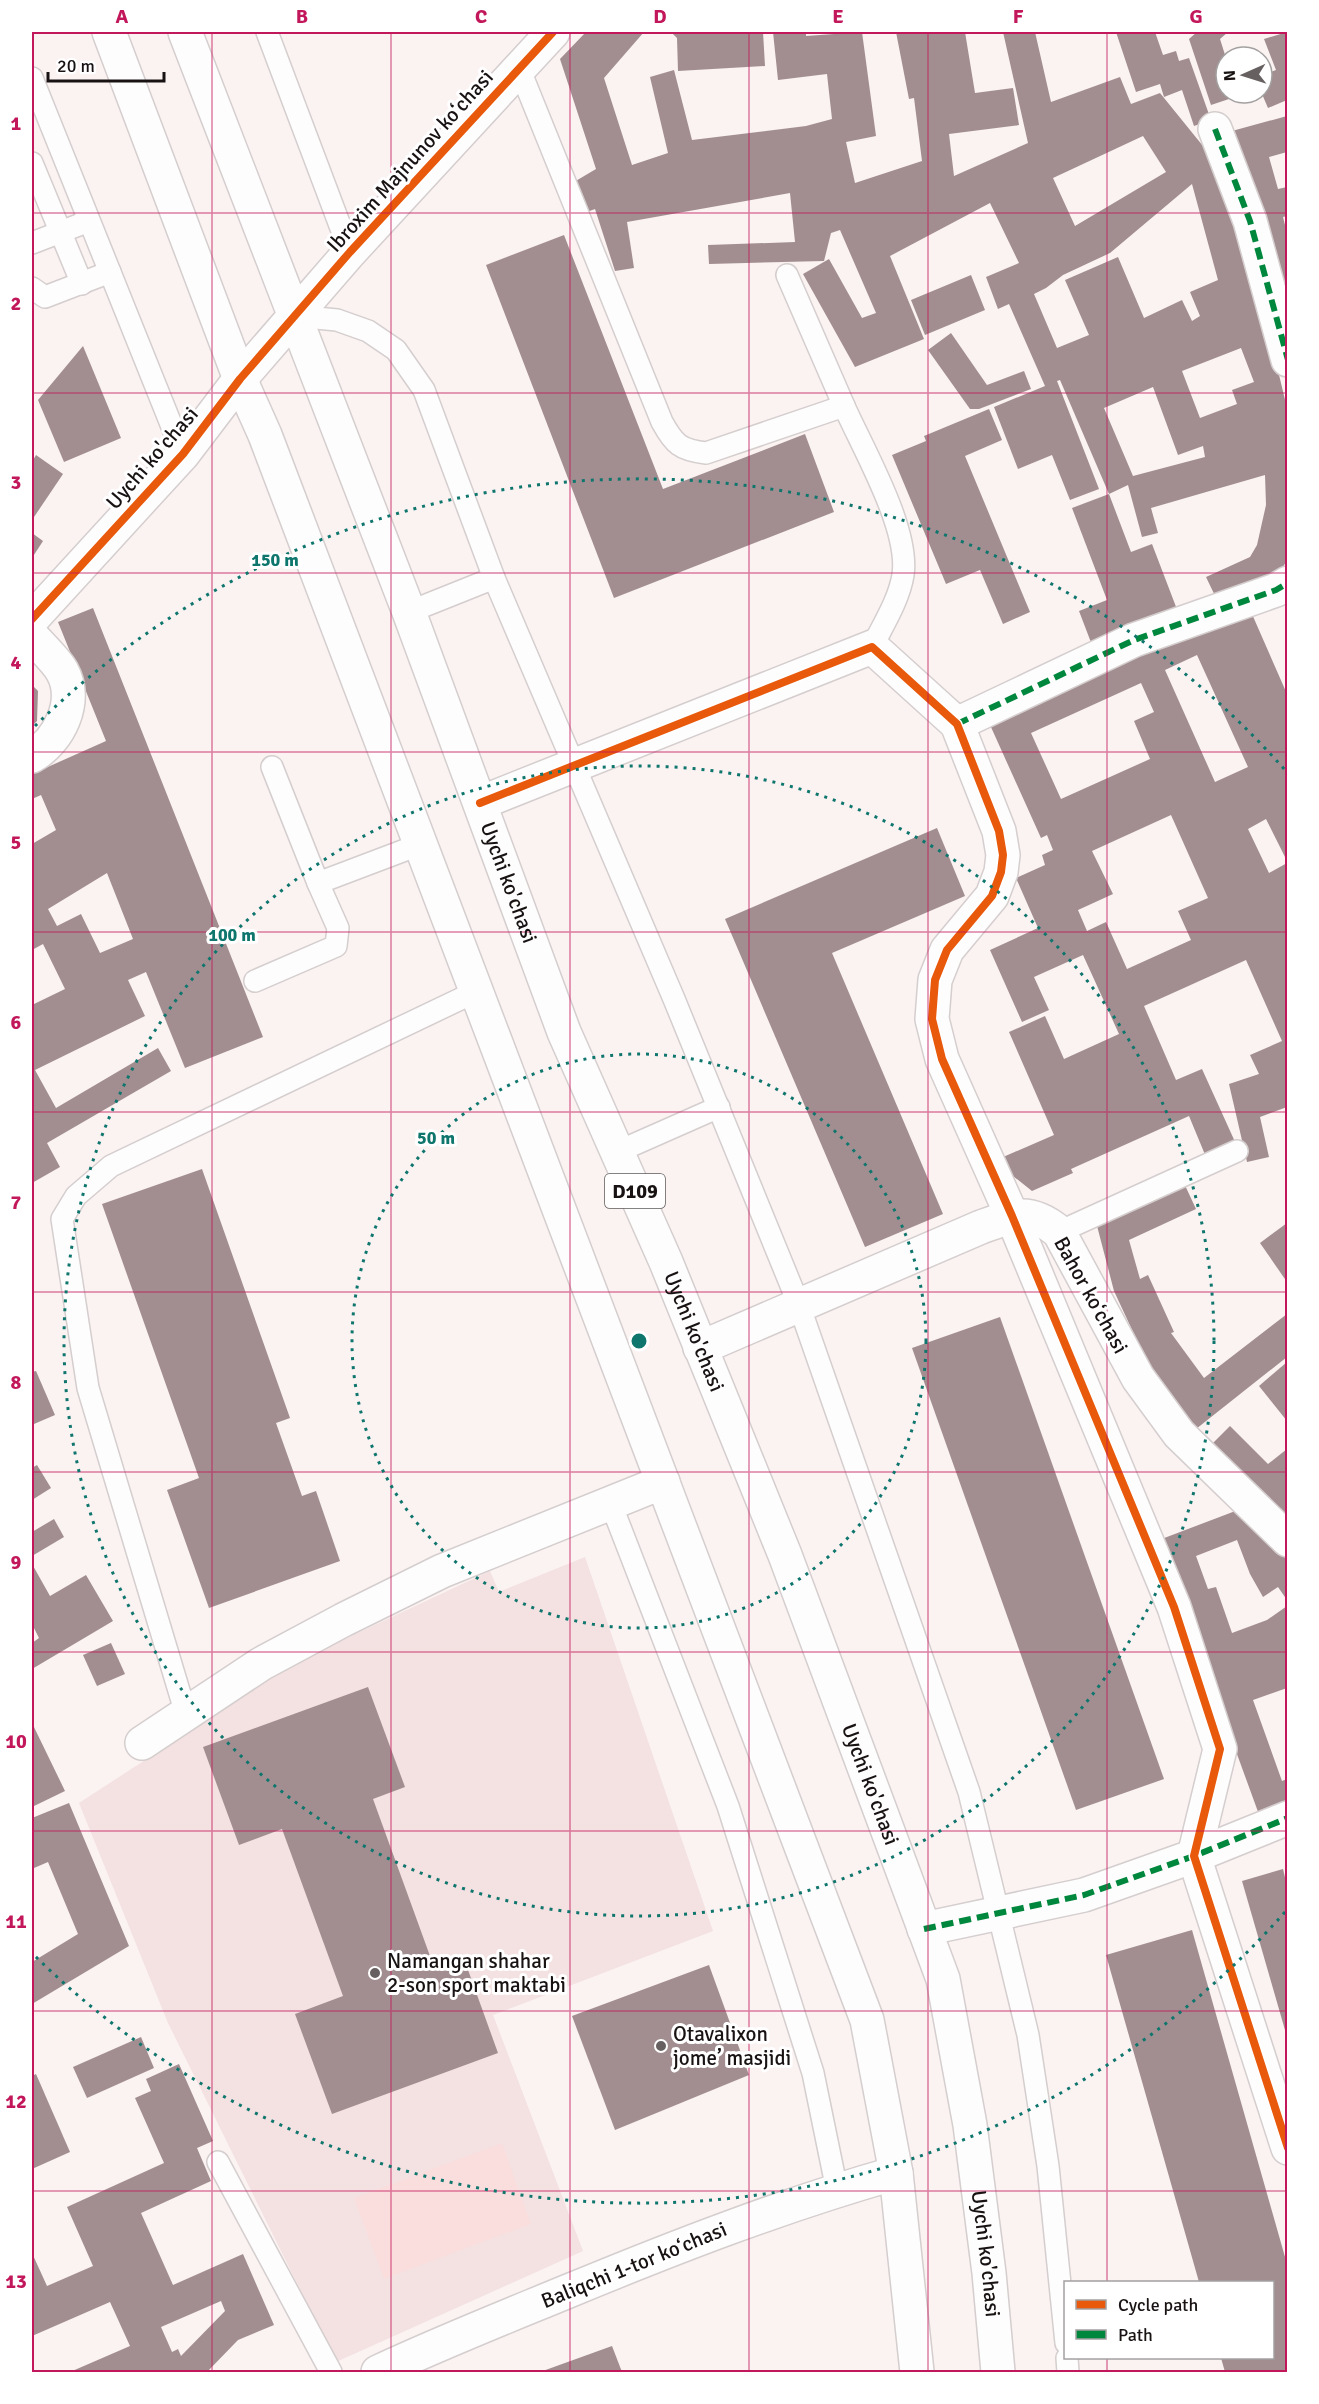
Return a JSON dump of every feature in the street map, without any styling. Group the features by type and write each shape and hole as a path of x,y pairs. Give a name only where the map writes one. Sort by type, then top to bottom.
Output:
{"street":[{"path":"109,32 240,379 265,435 421,844 867,2020 896,2173 917,2373"},
{"name":"Uychi ko'chasi","path":"185,32 409,612 564,1032 700,1348 785,1555 943,1979 970,2125 989,2273 998,2373"},
{"name":"Ibroxim Majnunov koʻchasi","path":"295,316 350,252 553,32"},
{"path":"1215,129 1251,221 1287,360"},
{"name":"Uychi ko'chasi","path":"32,619 183,454 240,379 295,316"},
{"path":"957,724 1134,640 1276,590 1287,583"},
{"path":"32,636 63,672 68,703 61,727 32,756"},
{"path":"480,803 872,647 957,724 999,831 1003,855 1001,872 992,896 947,950 935,980 932,1020 942,1059 1012,1216 1174,1607 1220,1749 1194,1856 1287,2148"},
{"name":"Bahor koʻchasi","path":"700,1348 1012,1216 1043,1218 1059,1232 1081,1271 1104,1320 1138,1378 1179,1434 1287,1540"},
{"path":"142,1743 261,1664 343,1620 442,1571 663,1482"},
{"path":"924,1929 1084,1895 1194,1856 1287,1818"},
{"name":"Baliqchi 1-tor koʻchasi","path":"378,2373 428,2349 692,2240 837,2190 896,2173"}],"lane":[{"path":"267,32 350,252"},
{"path":"519,68 662,422 672,441 689,451 706,453 844,406"},
{"path":"32,82 183,454"},
{"path":"60,148 32,161 82,284"},
{"path":"32,243 89,221"},
{"path":"32,288 45,297 110,272"},
{"path":"787,275 897,525 904,557 899,592 872,647"},
{"path":"295,316 337,320 369,331 396,350 424,390 494,578 575,765 799,1305 969,1792 1028,2035 1048,2166 1064,2333"},
{"path":"409,612 494,578"},
{"path":"255,981 336,946 338,928 272,767"},
{"path":"318,883 421,844"},
{"path":"186,1714 88,1388 62,1219 76,1196 111,1166 477,991"},
{"path":"617,1152 718,1107"},
{"path":"1059,1232 1237,1151"},
{"path":"611,1504 728,1806 813,2073 837,2190"},
{"path":"218,2162 330,2373"}],"shaded area":[{"name":"Namangan shahar 2-son sport maktabi","path":"585,1557 713,1931 493,2015 583,2251 336,2362 168,2023 79,1803 296,1662 490,1571 499,1592"},
{"path":"502,2143 531,2224 384,2279 354,2198"}],"building":[{"path":"586,32 644,32 604,78 632,165 668,153 650,77 674,70 692,140 806,126 832,119 827,74 778,80 773,32 806,32 806,36 862,32 876,136 846,142 855,183 922,161 914,98 909,99 896,32 933,32 933,34 965,32 975,93 1013,88 1019,125 949,134 954,176 1028,143 1003,32 1035,32 1051,102 1120,77 1131,104 1160,93 1224,172 1259,292 1287,408 1287,560 1279,574 1218,602 1206,577 1250,557 1257,545 1266,505 1265,475 1151,508 1158,533 1142,537 1128,485 1109,494 1060,380 1057,381 1099,489 1070,500 1052,455 1018,469 994,407 1045,386 1009,304 998,309 986,277 1019,263 990,203 890,256 924,339 855,367 803,274 829,259 862,318 876,313 840,230 831,233 824,261 709,264 708,245 795,242 790,193 627,222 634,268 615,271 595,209 587,212 574,182 596,169 560,59","holes":["1143,136 1166,172 1075,226 1053,178","1192,184 1218,280 1190,292 1200,316 1192,321 1182,300 1144,318 1118,257 1065,280 1089,335 1057,348 1034,294 1063,275 1110,253","1241,348 1254,382 1232,390 1237,404 1200,418 1182,371","1153,387 1178,455 1203,446 1205,457 1133,476 1104,408"]},
{"path":"671,32 763,32 765,66 678,71 677,38"},
{"path":"1116,32 1155,32 1163,55 1176,51 1179,61 1189,58 1211,120 1194,126 1182,90 1164,97 1160,84 1136,92"},
{"path":"1197,32 1228,32 1220,39 1222,45 1214,45 1214,104 1211,105 1189,39"},
{"path":"1287,32 1287,100 1268,108 1267,105 1274,105 1274,71 1276,70 1274,45 1266,45 1264,39"},
{"path":"1287,116 1287,152 1269,157 1278,189 1287,187 1287,216 1283,217 1287,233 1287,297 1232,131"},
{"path":"564,235 663,489 805,434 834,512 614,598 486,265"},
{"path":"971,275 985,310 925,335 911,300"},
{"path":"951,333 987,385 1024,371 1031,389 979,409 970,409 928,350"},
{"path":"83,346 121,438 64,462 38,400"},
{"path":"989,409 1002,440 965,456 1030,612 1003,624 980,570 946,584 892,455 926,441 924,436"},
{"path":"36,455 63,474 32,520 32,462"},
{"path":"1109,494 1131,552 1152,544 1178,612 1092,645 1079,611 1107,600 1072,508"},
{"path":"32,533 43,541 32,558"},
{"path":"1248,605 1287,694 1287,861 1266,819 1248,829 1269,873 1287,863 1287,1107 1260,1117 1269,1157 1247,1162 1229,1084 1259,1074 1250,1055 1282,1041 1246,960 1144,1006 1176,1080 1202,1069 1236,1144 1206,1157 1189,1116 1071,1169 1073,1173 1032,1191 994,1161 1054,1135 1009,1032 1045,1016 1064,1059 1119,1034 1083,955 1034,977 1049,1010 1022,1022 990,950 1038,928 1016,878 1045,865 1042,855 1053,850 1047,835 1041,838 986,716","holes":["1197,655 1248,767 1215,782 1165,670","1141,683 1154,712 1134,721 1150,759 1061,799 1031,733","1171,815 1208,898 1178,911 1191,940 1127,969 1106,922 1087,931 1078,910 1113,894 1092,851"]},
{"path":"93,608 263,1037 185,1068 146,972 128,980 145,1016 35,1070 56,1108 158,1048 171,1071 47,1143 60,1167 32,1183 32,1005 65,989 43,944 32,950 32,844 56,830 41,795 32,799 32,774 106,741 58,622","holes":["107,873 133,939 100,953 81,914 57,926 48,909"]},
{"path":"32,685 38,691 37,721 32,726"},
{"path":"937,828 965,896 832,953 943,1214 865,1247 725,919"},
{"path":"202,1169 290,1418 276,1423 302,1496 316,1491 340,1561 209,1608 167,1490 199,1478 102,1204"},
{"path":"1183,1181 1196,1209 1129,1240 1140,1279 1148,1275 1174,1332 1171,1333 1204,1378 1287,1314 1287,1357 1196,1429 1136,1351 1140,1347 1114,1291 1096,1222"},
{"path":"1287,1223 1287,1282 1260,1243"},
{"path":"1000,1317 1164,1779 1076,1810 912,1348"},
{"path":"1287,1362 1287,1421 1259,1386"},
{"path":"36,1371 55,1415 34,1424 32,1372"},
{"path":"1230,1426 1268,1464 1287,1449 1287,1532 1206,1450"},
{"path":"37,1465 51,1488 32,1500 32,1468"},
{"path":"1238,1510 1287,1555 1287,1600 1278,1587 1263,1597 1250,1574 1237,1540 1196,1556 1208,1589 1216,1587 1232,1633 1267,1620 1287,1606 1287,1688 1253,1700 1282,1781 1287,1779 1287,1809 1261,1820 1159,1540"},
{"path":"54,1519 64,1537 32,1556 32,1532"},
{"path":"32,1564 50,1596 86,1575 113,1621 32,1669 32,1643 39,1638 32,1624"},
{"path":"111,1643 125,1674 97,1686 83,1655"},
{"path":"368,1687 405,1787 373,1799 434,1967 463,1956 498,2053 332,2114 295,2014 343,1996 282,1829 239,1845 203,1747"},
{"path":"32,1723 65,1791 32,1807"},
{"path":"69,1803 129,1946 32,2004 32,1962 78,1934 48,1862 34,1868 32,1863 32,1818"},
{"path":"1283,1869 1287,1886 1287,2037 1242,1881"},
{"path":"1192,1930 1287,2264 1287,2372 1225,2372 1221,2359 1274,2359 1274,2281 1199,2281 1106,1955"},
{"name":"Otavalixon jome’ masjidi","path":"709,1965 749,2075 615,2130 572,2016"},
{"path":"141,2037 154,2068 87,2098 73,2067"},
{"path":"179,2064 213,2141 197,2148 211,2181 141,2213 173,2285 243,2254 274,2325 238,2340 207,2372 70,2372 130,2346 110,2302 32,2336 32,2253 47,2286 93,2266 67,2207 164,2163 135,2098 151,2091 146,2079","holes":["221,2301 225,2311 181,2356 178,2349 172,2352 161,2327"]},
{"path":"36,2074 70,2152 32,2169 32,2076"},
{"path":"612,2346 622,2372 540,2372"}],"marked path":[{"path":"1215,129 1250,221 1288,360"},
{"path":"957,724 1134,640 1276,590 1288,583"},
{"path":"924,1929 1084,1895 1194,1856 1288,1818"}],"cycle path":[{"path":"32,619 183,454 240,379 350,252 553,32"},
{"path":"480,803 872,647 957,724 999,831 1003,855 1001,872 992,896 947,950 935,980 932,1019 942,1059 1012,1216 1174,1607 1220,1749 1194,1856 1288,2148"}],"place":[{"name":"Namangan shahar 2-son sport maktabi","path":"375,1973"},
{"name":"Otavalixon jome’ masjidi","path":"661,2046"}]}
